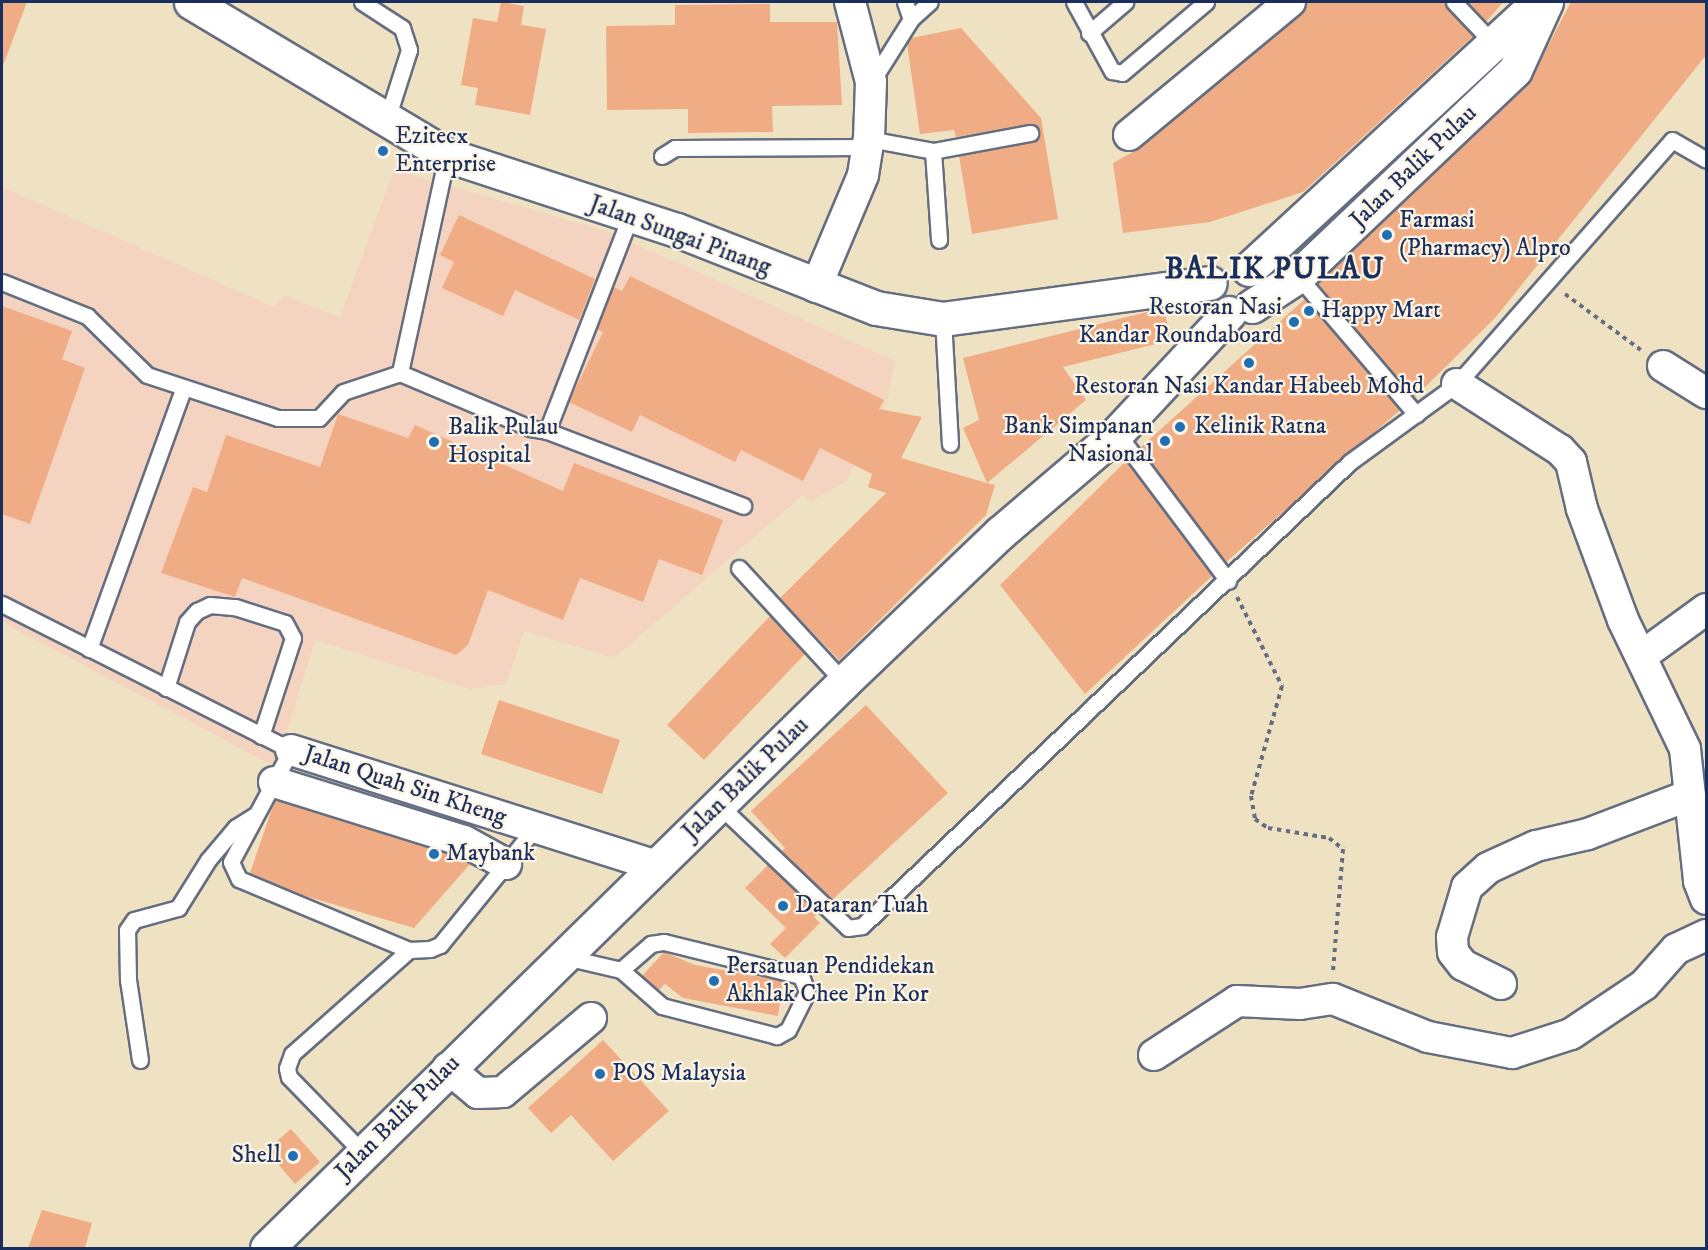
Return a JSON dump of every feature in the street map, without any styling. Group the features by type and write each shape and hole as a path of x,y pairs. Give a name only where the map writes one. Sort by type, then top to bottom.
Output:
{"main road":[{"name":"Jalan Sungai Pinang","path":"191,2 386,122 447,155 631,214 816,287 911,317 943,319 1210,283"},
{"name":"Jalan Balik Pulau","path":"1249,269 1290,237 1491,41 1538,2"},
{"name":"Jalan Balik Pulau","path":"267,1248 448,1068 656,866 721,807 844,682 1000,533 1117,433 1241,310 1298,276 1515,70 1546,2"},
{"path":"1226,265 1249,269 1259,283 1241,310 1211,299 1210,283 1226,265"}],"street":[{"path":"816,287 862,176 868,143 872,82 850,2"},
{"path":"1129,135 1290,2"},
{"path":"1663,366 1707,393"},
{"path":"1457,384 1560,450 1571,462 1604,568 1676,723 1690,795 1699,881 1707,899"},
{"path":"1643,655 1707,609"},
{"name":"Jalan Quah Sin Kheng","path":"291,750 656,866"},
{"path":"274,782 464,841 506,864"},
{"path":"1501,984 1463,965 1453,952 1452,937 1467,887 1488,868 1536,846 1588,834 1690,795"},
{"path":"1154,1055 1237,1001 1300,1004 1333,999 1428,1037 1512,1053 1571,1034 1644,985 1676,949 1707,935"},
{"path":"448,1068 478,1093 503,1092 591,1018"}],"lane":[{"path":"362,2 402,28 409,50 386,122"},
{"path":"905,2 911,19"},
{"path":"872,82 911,19 930,2"},
{"path":"1074,2 1089,33 1112,71 1130,71 1206,2"},
{"path":"1089,33 1125,2"},
{"path":"1454,2 1491,41"},
{"path":"662,156 675,148 868,143 933,152 1030,133"},
{"path":"721,807 848,928 862,926 1228,581 1350,462 1457,384 1550,283 1672,140 1707,160"},
{"path":"933,152 939,240"},
{"path":"400,373 447,155"},
{"path":"547,431 631,214"},
{"path":"1298,276 1416,414"},
{"path":"2,282 87,316 135,365 183,390 303,421 325,413 343,392 400,373 742,506"},
{"path":"943,319 950,444"},
{"path":"89,649 183,390"},
{"path":"1117,433 1228,581"},
{"path":"739,568 844,682"},
{"path":"2,604 291,750 231,862 239,879 409,950 440,945 536,827"},
{"path":"166,688 187,622 197,611 210,605 235,607 285,623 293,638 261,736"},
{"path":"140,1060 128,980 127,930 134,920 178,908 208,860 236,827 258,814"},
{"path":"563,957 621,970 662,1006 777,1036 788,1030 807,992 801,976 664,942 651,944 621,970"},
{"path":"363,1153 289,1077 287,1068 292,1054 409,950"}],"path":[{"path":"1550,283 1663,366"},
{"path":"1228,581 1282,686 1251,796 1255,819 1268,828 1329,838 1343,849 1333,999"}],"shaded area":[{"name":"Balik Pulau Hospital","path":"394,170 607,231 895,361 887,402 846,481 812,501 803,495 614,658 524,631 506,684 470,689 315,640 276,767 2,622 2,187 274,307 283,295 340,317"}],"building":[{"path":"2,2 27,2 4,63 2,63"},
{"path":"501,2 524,6 521,25 546,29 530,115 475,105 478,88 461,85 473,18 497,22"},
{"path":"1307,2 1445,2 1473,36 1303,192 1210,222 1123,233 1113,163 1140,148 1301,15"},
{"path":"1467,2 1503,2 1486,22"},
{"path":"1571,2 1707,2 1707,54 1495,318 1415,397 1317,284 1528,84"},
{"path":"770,4 770,22 837,22 842,105 772,106 773,132 688,133 688,109 607,110 606,26 675,25 675,5"},
{"path":"961,28 1041,118 1058,219 972,234 959,156 1032,142 1039,136 1034,124 956,137 954,130 920,134 907,44 911,38"},
{"path":"459,215 595,279 579,320 515,290 503,316 442,288 454,262 440,255"},
{"path":"630,276 884,400 879,409 922,417 901,458 995,485 986,515 839,660 780,598 886,493 868,487 872,474 820,448 803,481 741,450 735,462 640,415 632,432 569,402 603,332 597,329 613,287 622,291"},
{"path":"1305,299 1400,410 1226,562 1140,448"},
{"path":"2,306 72,331 62,359 85,368 30,524 2,514"},
{"path":"1163,308 1172,340 1063,367 1086,400 987,483 963,428 979,420 963,358"},
{"path":"338,414 408,438 415,425 563,491 574,463 723,520 702,575 659,559 643,602 580,578 563,620 488,590 468,645 456,655 242,578 235,597 161,573 193,487 207,492 226,435 320,467"},
{"path":"1126,461 1212,576 1085,694 1000,585"},
{"path":"770,616 805,654 704,760 667,725"},
{"path":"499,700 620,740 602,794 481,754"},
{"path":"866,705 948,793 832,900 782,851 785,848 751,811"},
{"path":"275,800 457,857 470,864 414,928 302,895 250,873"},
{"name":"Dataran Tuah","path":"768,865 818,913 814,917 820,923 785,958 770,944 786,928 745,888"},
{"name":"Persatuan Pendidekan Akhlak Chee Pin Kor","path":"664,952 695,965 783,981 778,1016 683,998 665,984 659,990 642,976"},
{"name":"POS Malaysia","path":"603,1040 669,1111 613,1161 571,1115 551,1133 528,1108"},
{"name":"Shell","path":"291,1129 320,1162 295,1184 266,1150"},
{"path":"42,1210 92,1223 85,1248 28,1248"}],"place":[{"name":"Ezitecx Enterprise","path":"383,151"},
{"name":"Farmasi (Pharmacy) Alpro","path":"1387,235"},
{"name":"Happy Mart","path":"1309,311"},
{"name":"Restoran Nasi Kandar Roundaboard","path":"1294,322"},
{"name":"Restoran Nasi Kandar Habeeb Mohd","path":"1249,363"},
{"name":"Kelinik Ratna","path":"1180,427"},
{"name":"Bank Simpanan Nasional","path":"1165,441"},
{"name":"Balik Pulau Hospital","path":"434,442"},
{"name":"Maybank","path":"434,854"},
{"name":"Dataran Tuah","path":"783,906"},
{"name":"Persatuan Pendidekan Akhlak Chee Pin Kor","path":"714,981"},
{"name":"POS Malaysia","path":"600,1074"},
{"name":"Shell","path":"293,1156"}],"district":[{"name":"BALIK PULAU","path":"1275,270"}]}
